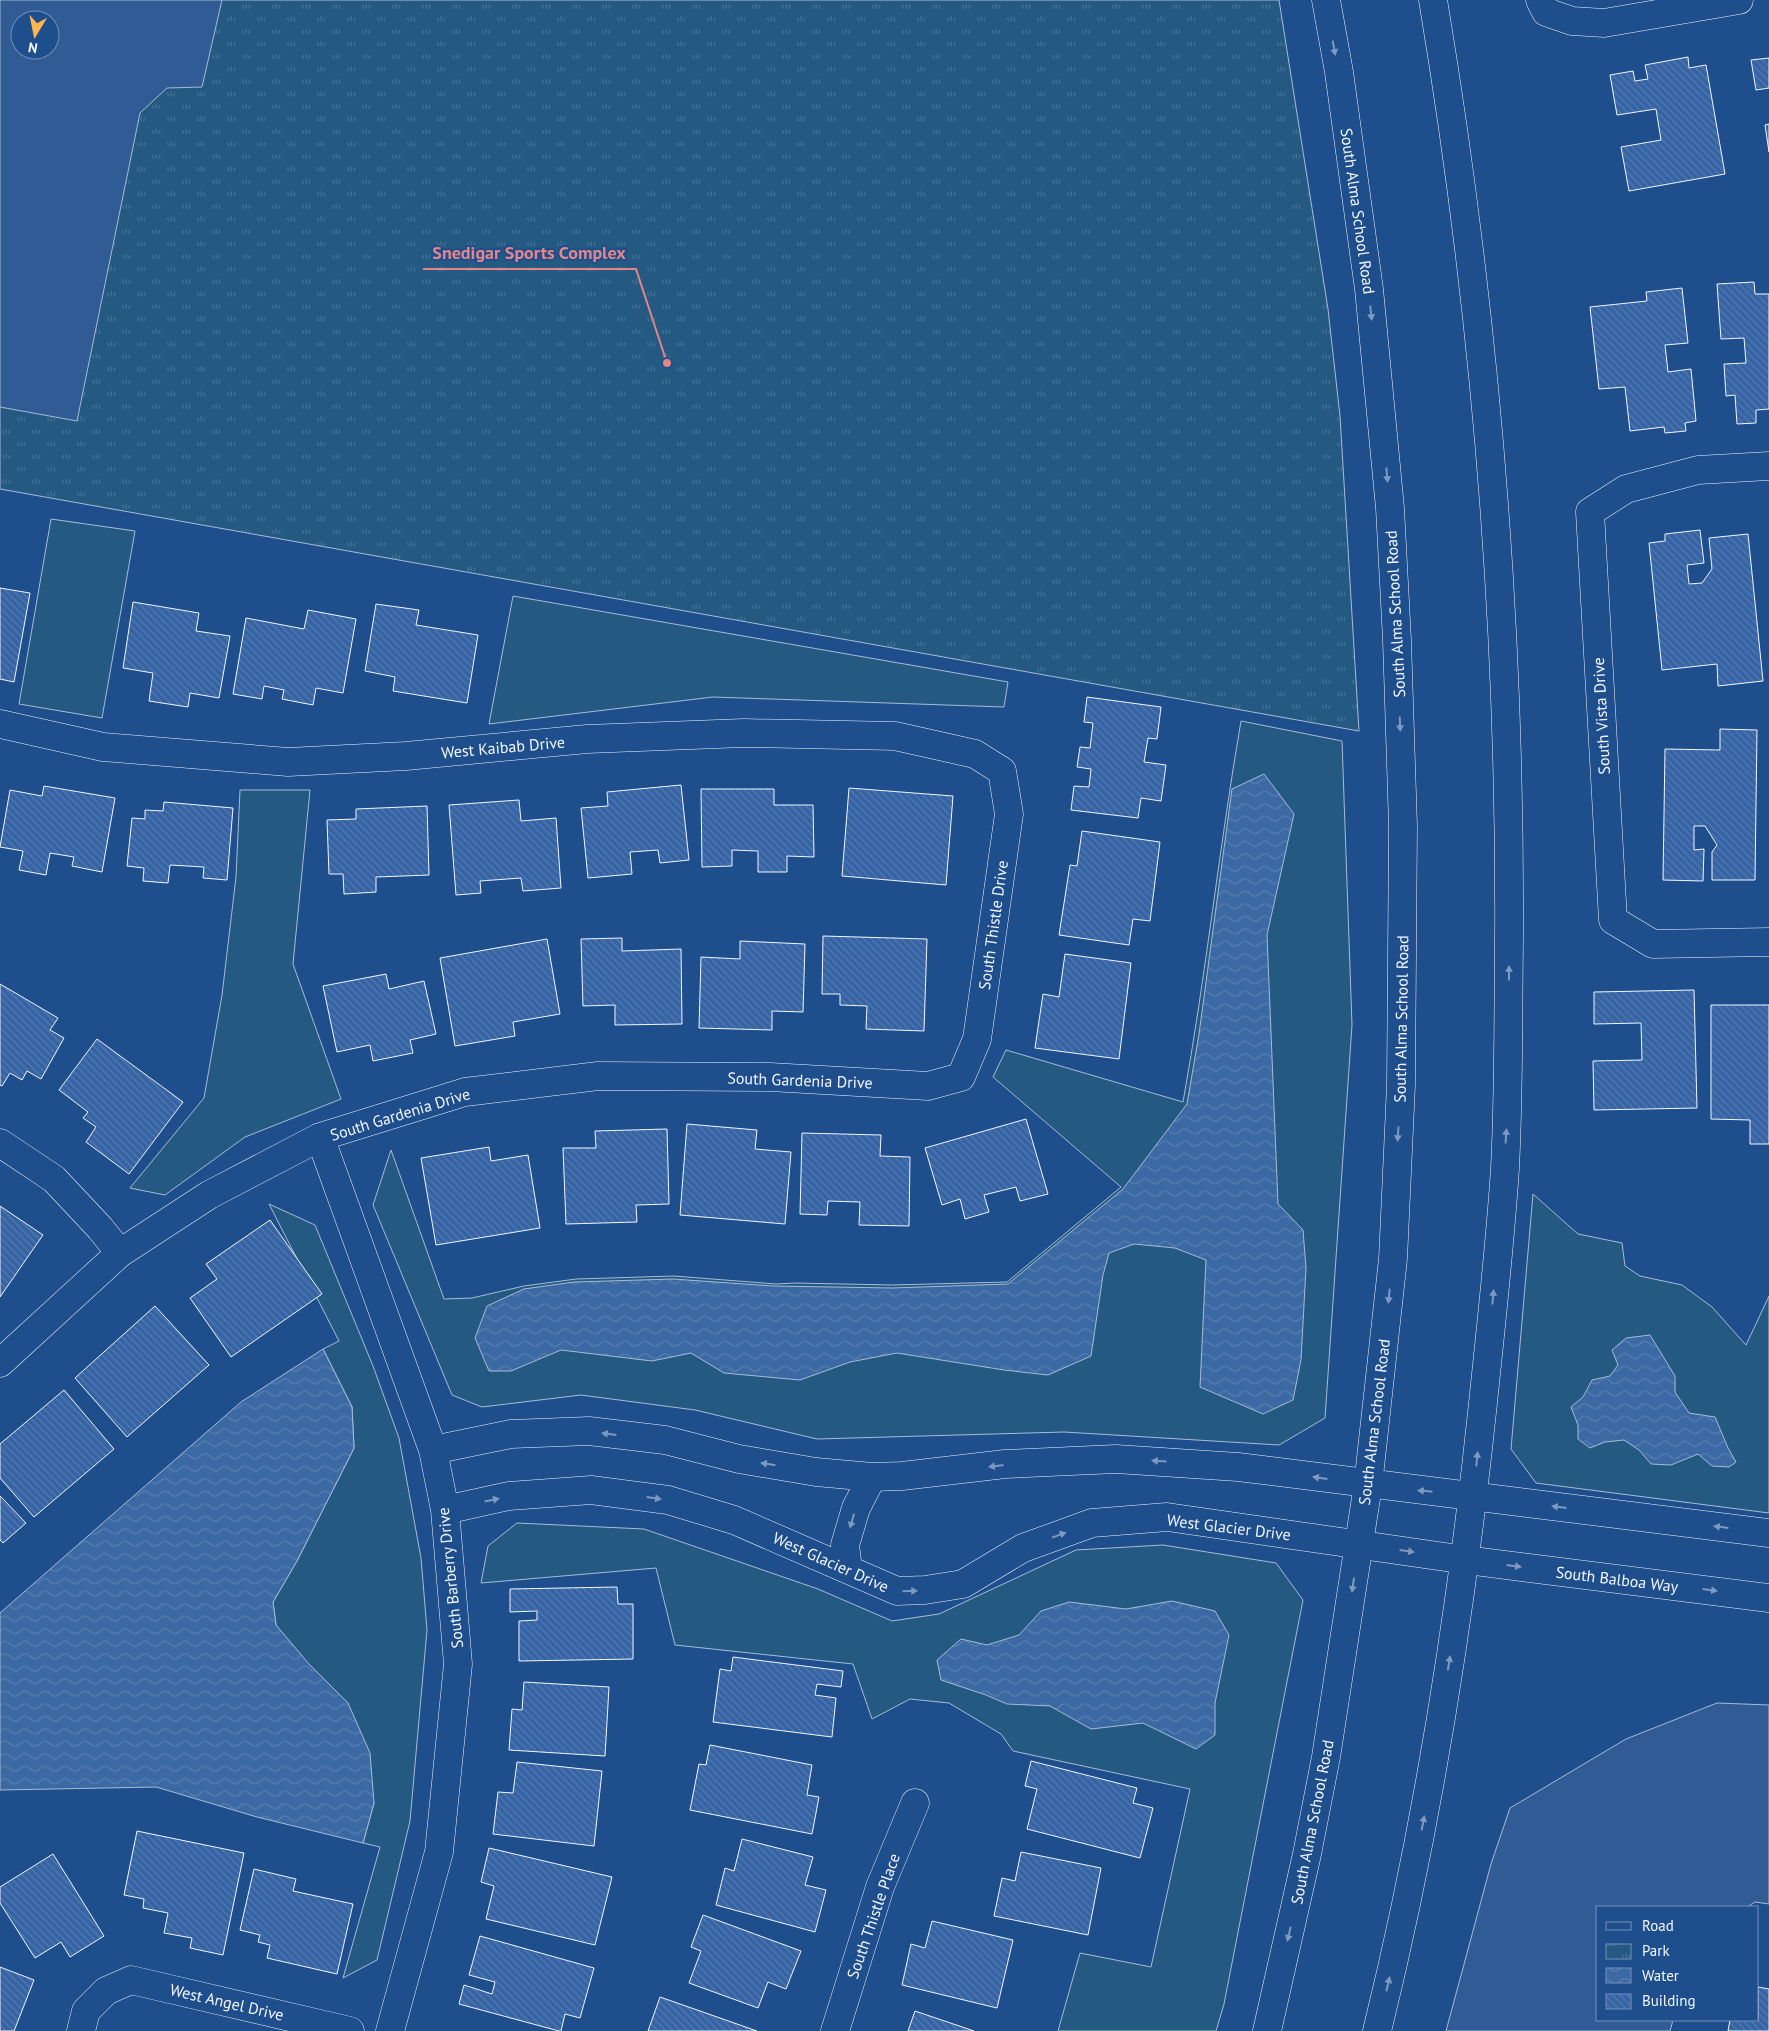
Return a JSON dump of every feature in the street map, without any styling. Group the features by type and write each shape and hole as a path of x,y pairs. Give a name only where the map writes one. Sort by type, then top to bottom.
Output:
{"street":[{"name":"South Alma School Road","path":"1268,2031 1326,1757 1368,1485 1392,1259 1401,1085 1403,826 1397,640 1390,508 1369,289 1339,72 1326,0"},
{"path":"1377,2031 1413,1871 1431,1779 1466,1560 1504,1172 1508,1094 1509,865 1504,648 1492,468 1475,295 1446,76 1433,0"},
{"path":"1543,6 1572,21 1604,23 1739,0"},
{"name":"South Vista Drive","path":"1769,466 1698,470 1626,489 1590,512 1613,920 1653,944 1769,942"},
{"name":"West Kaibab Drive","path":"0,724 103,747 288,762 406,756 597,739 744,733 895,736 975,754 1002,771"},
{"name":"South Thistle Drive","path":"961,1077 977,1039 1009,814 1002,771"},
{"name":"South Gardenia Drive","path":"0,1363 120,1253 209,1195 320,1137 466,1092 598,1076 770,1077 928,1086 961,1077"},
{"name":"South Barberry Drive","path":"320,1137 433,1450 445,1510 458,1664 439,1852 390,2031"},
{"path":"0,1143 54,1179 100,1228 120,1253"},
{"path":"433,1450 512,1434 589,1431 665,1440 748,1461 816,1472 872,1477 902,1476 1006,1464 1116,1459 1238,1467 1368,1485 1473,1496 1769,1533"},
{"path":"848,1570 845,1545 856,1508 872,1477"},
{"name":"West Glacier Drive","path":"445,1510 509,1496 591,1490 668,1500 734,1520 897,1591 925,1590 963,1584 1023,1548 1092,1524 1167,1517 1466,1560"},
{"name":"South Balboa Way","path":"1466,1560 1769,1598"},
{"name":"South Thistle Place","path":"835,2031 880,1887 915,1803"},
{"name":"West Angel Drive","path":"81,2031 86,2012 106,1992 131,1980 350,2031"}],"green space":[{"path":"0,0 1279,0 1328,309 1340,416 1359,731 0,489"},
{"path":"51,519 135,531 102,718 19,704"},
{"path":"513,596 1008,682 1004,707 713,697 489,724"},
{"path":"1241,721 1342,741 1352,1025 1325,1418 1279,1445 1064,1432 817,1439 695,1410 581,1395 482,1407 452,1395 373,1205 391,1150 444,1299 472,1298 524,1286 576,1279 674,1276 776,1284 892,1285 1007,1282 1121,1187 993,1077 1006,1050 1183,1102 1199,1007"},
{"path":"240,790 310,790 293,964 341,1099 245,1137 165,1195 130,1188 204,1098 222,995 236,877"},
{"path":"1533,1194 1578,1234 1622,1243 1625,1266 1640,1276 1682,1285 1712,1307 1746,1345 1769,1296 1769,1513 1536,1483 1511,1449"},
{"path":"269,1204 315,1225 373,1366 399,1438 421,1558 427,1630 410,1821 377,1960 343,1978 380,1847 363,1843 374,1803 297,1653 276,1625 273,1602 297,1561 354,1448 352,1407 323,1349 339,1341"},
{"path":"517,1523 644,1529 818,1589 892,1621 939,1614 1076,1550 1163,1545 1276,1563 1303,1600 1224,2004 1216,2031 1058,2031 1080,1953 1151,1967 1190,1789 1013,1751 1001,1734 949,1703 910,1699 872,1719 853,1664 675,1645 656,1568 481,1583 488,1546"}],"shaded area":[{"path":"0,0 222,0 202,87 167,88 140,113 77,421 0,407"},
{"path":"1717,1703 1769,1705 1769,1904 1755,1902 1749,1906 1596,1906 1596,2021 1673,2021 1670,2031 1446,2031 1491,1864 1510,1808 1626,1739"}],"water":[{"path":"1264,774 1294,814 1267,935 1278,1204 1303,1230 1306,1268 1301,1360 1293,1400 1263,1414 1200,1387 1206,1260 1175,1248 1134,1244 1109,1253 1103,1275 1091,1356 1048,1375 897,1353 850,1362 800,1380 724,1373 691,1353 652,1361 561,1350 511,1371 489,1371 475,1338 487,1306 524,1289 574,1282 673,1279 773,1286 892,1288 1008,1284 1123,1189 1187,1104 1199,1034 1232,789"},
{"path":"1650,1335 1675,1376 1675,1392 1689,1413 1715,1417 1736,1462 1729,1467 1712,1466 1698,1454 1671,1465 1651,1464 1639,1450 1624,1440 1605,1442 1590,1448 1578,1439 1578,1425 1571,1407 1583,1397 1592,1380 1610,1376 1618,1365 1612,1350 1626,1338"},
{"path":"323,1349 352,1407 354,1448 297,1561 273,1602 276,1625 309,1664 348,1703 370,1753 374,1803 363,1843 257,1817 156,1787 0,1790 0,1613 241,1402"},
{"path":"1172,1601 1215,1611 1229,1635 1215,1703 1215,1735 1196,1749 1143,1723 1091,1729 1050,1706 1007,1704 941,1680 937,1660 961,1639 987,1645 1019,1635 1041,1611 1069,1602 1126,1609"}],"building":[{"path":"1688,57 1689,68 1706,65 1725,174 1629,191 1621,147 1661,140 1656,109 1617,115 1610,75 1633,71 1635,81 1648,79 1645,65"},
{"path":"1769,58 1769,88 1756,90 1751,60"},
{"path":"1769,124 1769,152 1765,125"},
{"path":"1754,282 1755,294 1769,294 1769,409 1756,410 1756,423 1737,424 1735,395 1726,396 1724,364 1746,363 1744,338 1721,339 1717,284"},
{"path":"1682,288 1688,343 1665,345 1668,372 1691,369 1696,421 1685,423 1686,431 1665,433 1664,427 1630,431 1625,387 1599,389 1590,307 1647,301 1646,292"},
{"path":"1700,530 1704,563 1687,565 1689,584 1702,583 1712,569 1709,538 1748,534 1763,681 1718,686 1717,664 1662,670 1649,543 1665,541 1665,534"},
{"path":"0,588 30,593 14,682 0,679"},
{"path":"133,602 199,613 196,631 230,636 219,698 190,693 188,707 149,701 153,673 123,668"},
{"path":"376,604 419,610 416,625 478,635 467,703 393,691 395,677 365,671"},
{"path":"308,610 356,619 343,693 316,688 313,705 282,699 284,690 264,686 262,699 233,694 246,618 304,629"},
{"path":"1087,697 1161,707 1157,739 1148,738 1144,762 1166,765 1161,801 1141,798 1138,818 1071,810 1074,786 1089,787 1091,769 1077,767 1080,747 1090,748 1093,723 1084,722"},
{"path":"1720,729 1757,730 1755,880 1712,880 1712,852 1717,845 1705,826 1694,826 1694,850 1704,849 1703,881 1663,880 1665,749 1720,750"},
{"path":"681,785 689,860 660,863 658,850 630,852 632,874 588,878 581,808 608,806 607,792"},
{"path":"44,786 115,798 102,872 72,866 74,857 50,853 46,875 19,870 23,851 0,847 10,790 42,796"},
{"path":"849,788 953,796 946,885 842,876"},
{"path":"701,789 774,789 774,805 813,805 814,857 787,856 787,872 758,872 758,851 732,850 732,866 702,867"},
{"path":"519,800 521,821 556,818 561,888 523,891 521,878 480,881 481,893 456,895 449,805"},
{"path":"164,802 233,808 227,880 203,878 204,867 170,865 168,883 143,881 144,868 127,866 132,818 145,819 145,810 163,811"},
{"path":"427,806 429,875 376,877 376,892 344,894 343,874 329,874 327,820 356,819 356,809"},
{"path":"1082,831 1160,842 1150,921 1133,919 1129,945 1059,935 1070,865 1077,866"},
{"path":"823,936 927,939 924,1031 866,1029 867,1006 840,1005 840,994 822,994"},
{"path":"622,938 622,951 681,949 682,1024 615,1025 615,1005 583,1006 581,939"},
{"path":"547,939 560,1014 513,1022 515,1036 455,1046 440,958"},
{"path":"740,941 805,944 803,1012 772,1011 772,1030 699,1028 701,957 740,959"},
{"path":"1065,954 1131,963 1119,1059 1035,1048 1043,994 1059,997"},
{"path":"386,974 389,989 424,981 436,1034 410,1040 413,1053 373,1061 370,1045 337,1052 323,986"},
{"path":"0,984 58,1018 50,1030 64,1038 41,1079 27,1071 22,1080 10,1073 2,1086 0,1085"},
{"path":"1694,990 1697,1108 1594,1110 1593,1061 1642,1060 1641,1023 1594,1024 1594,992"},
{"path":"1711,1005 1769,1005 1769,1144 1750,1144 1750,1120 1711,1119"},
{"path":"97,1039 183,1102 129,1174 86,1142 96,1127 83,1118 88,1112 59,1090"},
{"path":"1026,1119 1048,1194 1020,1201 1016,1187 984,1195 989,1212 965,1219 960,1199 942,1205 925,1148"},
{"path":"687,1124 757,1130 755,1149 791,1152 785,1224 680,1215"},
{"path":"667,1129 669,1204 636,1205 637,1222 566,1224 563,1148 596,1148 595,1131"},
{"path":"802,1133 881,1135 880,1156 910,1157 909,1226 859,1225 860,1202 828,1201 827,1215 800,1214"},
{"path":"489,1147 491,1161 528,1155 540,1228 436,1245 421,1158"},
{"path":"0,1206 43,1235 0,1297"},
{"path":"270,1220 322,1294 231,1357 190,1298 217,1279 206,1264"},
{"path":"155,1306 209,1365 127,1437 75,1378"},
{"path":"64,1390 114,1449 34,1517 0,1478 0,1444"},
{"path":"0,1496 26,1523 3,1543 0,1540"},
{"path":"617,1587 618,1604 633,1604 633,1659 519,1661 519,1621 537,1620 537,1611 510,1612 510,1589"},
{"path":"733,1657 843,1671 841,1687 817,1684 815,1695 836,1698 832,1737 713,1722 720,1669 731,1671"},
{"path":"524,1682 609,1687 605,1756 509,1750 512,1709 522,1710"},
{"path":"710,1745 812,1765 807,1795 819,1797 812,1834 690,1810 699,1764 706,1765"},
{"path":"1031,1761 1137,1788 1133,1803 1153,1808 1140,1858 1027,1829 1037,1789 1025,1786"},
{"path":"517,1762 602,1771 594,1846 493,1834 498,1792 513,1793"},
{"path":"137,1831 244,1853 223,1955 190,1948 192,1938 164,1933 168,1913 143,1908 144,1899 124,1895"},
{"path":"742,1839 813,1857 805,1885 826,1890 815,1932 716,1905 725,1868 734,1871"},
{"path":"489,1848 612,1877 595,1945 486,1919 494,1886 481,1882"},
{"path":"1021,1852 1101,1868 1088,1935 994,1916 1002,1878 1015,1881"},
{"path":"53,1854 104,1936 70,1957 61,1942 35,1958 0,1903 0,1887"},
{"path":"254,1869 296,1879 293,1891 353,1904 337,1974 267,1958 270,1945 258,1942 260,1935 240,1930"},
{"path":"703,1915 801,1951 786,1989 768,1982 758,2008 689,1983 701,1951 691,1947"},
{"path":"932,1921 1013,1940 997,2008 902,1985 911,1944 925,1948"},
{"path":"480,1936 594,1968 580,2018 565,2014 561,2031 559,2031 459,2004 464,1985 492,1994 495,1982 469,1975"},
{"path":"0,1967 34,1980 14,2031 0,2031"},
{"path":"1759,1987 1769,1989 1769,2031 1728,2031 1730,2021 1759,2021"},
{"path":"660,1997 757,2031 648,2031"},
{"path":"915,2011 974,2031 908,2031"}],"place":[{"name":"Snedigar Sports Complex","path":"667,363"}]}
